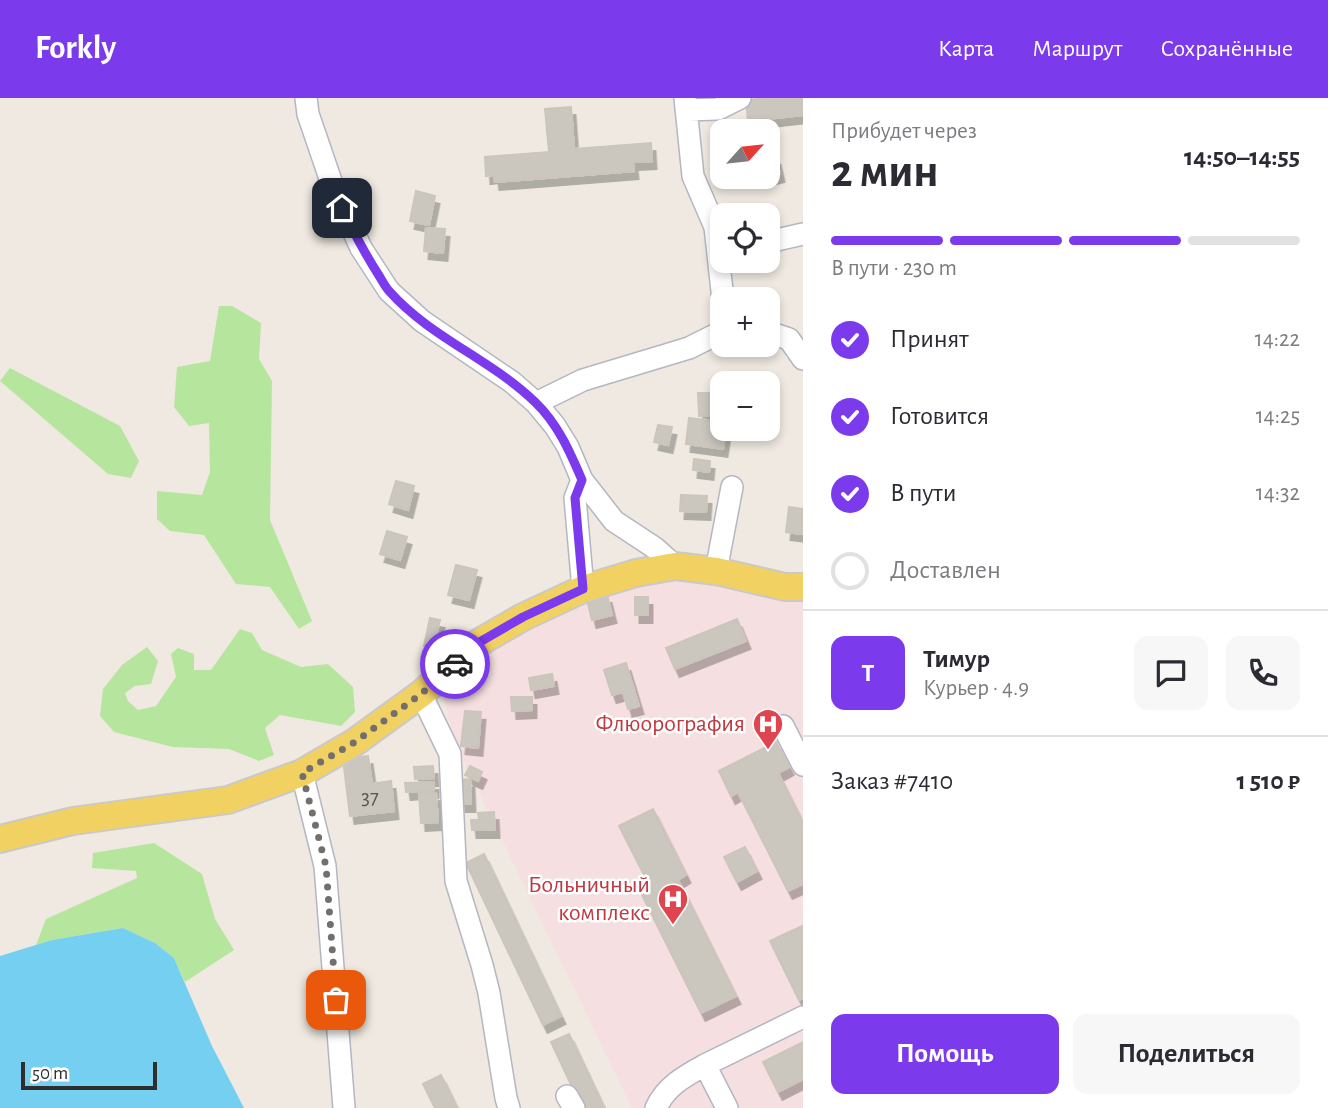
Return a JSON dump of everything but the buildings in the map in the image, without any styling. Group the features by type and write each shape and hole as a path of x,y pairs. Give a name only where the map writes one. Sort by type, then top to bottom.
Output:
{"main road":[{"path":"0,839 73,821 228,800 302,773 355,742 421,694 478,643 523,617 583,589 636,573 675,566 716,571 785,587 803,587"}],"street":[{"path":"306,98 308,114 333,187 361,248 389,291 422,321 512,382 536,403 568,447 582,480 614,521 655,548 675,566"},
{"path":"710,215 693,176 686,104 718,109 740,98"},
{"path":"780,239 803,234"},
{"path":"787,336 803,359"},
{"path":"536,403 583,380 689,348 710,338"},
{"path":"582,480 575,498 583,589"},
{"path":"716,571 732,487"},
{"path":"421,694 450,754 456,881 489,993 509,1108"},
{"path":"783,726 803,765"},
{"path":"302,773 326,866 344,1108"},
{"path":"656,1108 670,1087 686,1075 803,1017"},
{"path":"705,1065 727,1108"}],"shaded area":[{"name":"Больничный комплекс","path":"653,576 803,595 803,1108 632,1108 456,745 439,681 561,606"}],"green space":[{"path":"219,306 232,306 261,323 259,359 272,381 270,520 312,621 299,629 270,587 236,584 204,535 170,531 157,519 157,491 202,495 210,472 209,423 189,426 174,407 177,367 210,361"},
{"path":"10,368 120,426 139,461 131,478 108,474 0,381"},
{"path":"240,629 252,633 262,650 301,667 328,664 353,687 355,712 341,726 280,715 265,728 274,755 259,761 229,749 173,747 114,732 100,716 103,689 122,665 147,647 158,661 151,684 135,686 125,693 128,701 138,710 156,706 176,677 171,654 178,648 194,654 194,670 211,670"},
{"path":"154,843 202,874 215,919 234,950 185,982 174,958 155,943 123,928 36,945 46,919 137,878 136,871 92,868 93,853"}],"water":[{"path":"123,928 155,943 174,958 212,1046 244,1108 0,1108 0,956 52,940"}],"way so far":[{"path":"336,1000 326,866 302,773 355,742 421,694 455,664"}],"place":[{"name":"Флюорография","path":"768,751"},
{"name":"Больничный комплекс","path":"673,926"}],"route":[{"path":"342,208 361,248 389,291 422,321 512,382 536,403 568,447 582,480 575,498 583,589 523,617 478,643 455,664"}]}
